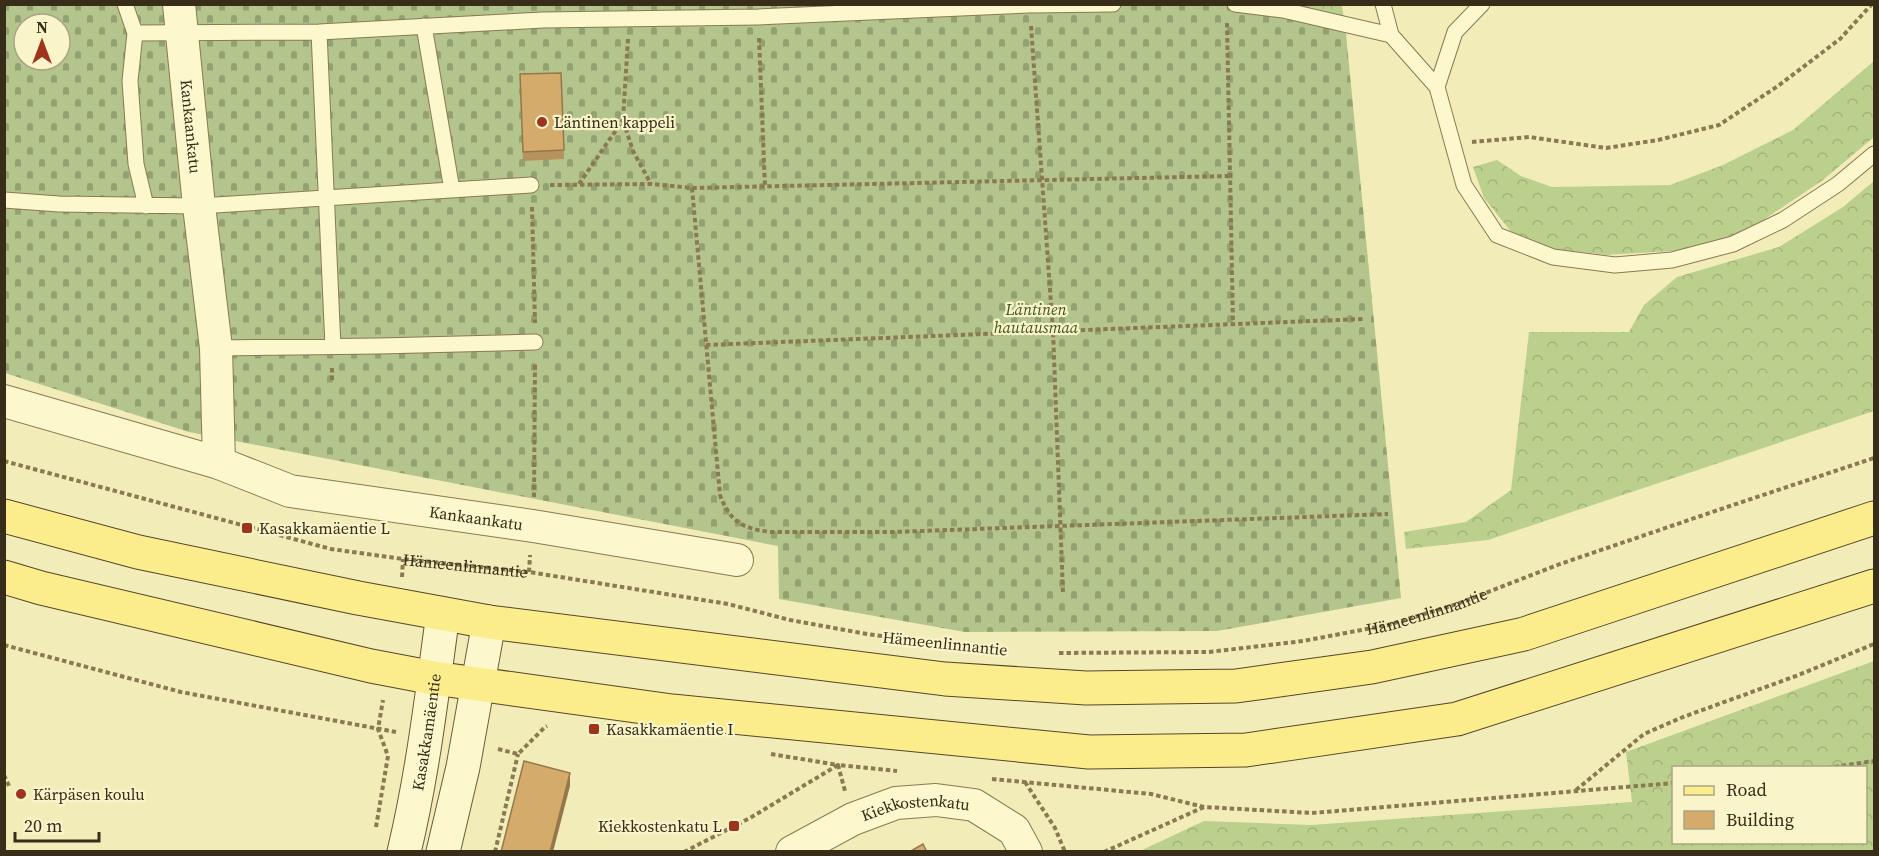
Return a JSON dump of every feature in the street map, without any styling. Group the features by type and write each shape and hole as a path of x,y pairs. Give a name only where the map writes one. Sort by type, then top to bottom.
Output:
{"main road":[{"name":"Hämeenlinnantie","path":"4,516 138,552 489,622 945,679 1086,688 1236,686 1372,667 1524,634 1875,518"},
{"path":"4,577 434,678 672,711 1089,752 1246,750 1457,719 1875,586"}],"street":[{"name":"Kankaankatu","path":"180,19 216,348 219,463"},
{"name":"Kankaankatu","path":"4,401 219,463 290,491 533,526 737,560"},
{"name":"Kasakkamäentie","path":"404,852 426,739 442,614"},
{"path":"443,852 466,751 489,622"},
{"name":"Kiekkostenkatu","path":"792,852 853,819 896,803 936,800 974,805 1014,830 1026,852"}],"lane":[{"path":"125,4 135,33 130,81 136,164 146,206"},
{"path":"135,33 180,19 319,32 629,18 758,17 1029,5 1113,4"},
{"path":"1383,4 1391,35 1437,87 1464,185 1497,235 1553,257 1615,265 1672,260 1733,244 1783,220 1838,184 1875,154"},
{"path":"1437,87 1455,32 1482,4"},
{"path":"1231,10 1283,10 1391,35"},
{"path":"424,26 452,190"},
{"path":"319,32 333,347"},
{"path":"4,200 59,204 199,206 531,185"},
{"path":"216,348 535,342"}],"path":[{"path":"1454,143 1530,137 1606,148 1659,140 1719,125 1778,86 1840,39 1872,4"},
{"path":"1029,5 1053,331 1063,594"},
{"path":"1231,10 1229,176 1233,324"},
{"path":"758,17 765,187"},
{"path":"629,18 623,120 633,152 652,184"},
{"path":"578,185 623,120"},
{"path":"529,572 533,526 535,342 531,185 652,184 692,188 1229,176"},
{"path":"692,188 720,495 726,512 739,524 758,531 894,532 1388,514"},
{"path":"706,345 1363,319"},
{"name":"Hämeenlinnantie","path":"1056,653 1209,652 1303,641 1388,625 1457,604 1560,564 1875,458"},
{"name":"Hämeenlinnantie","path":"4,461 330,549 529,572 728,604 790,620 867,634 956,646"},
{"path":"400,605 403,559"},
{"path":"1575,791 1644,734 1875,644"},
{"path":"375,830 388,756 378,729 388,669"},
{"path":"495,852 518,754"},
{"path":"1841,766 1875,761"},
{"path":"684,852 750,818 838,765 908,771"},
{"path":"4,775 10,788"},
{"path":"989,778 1150,794 1204,807 1312,813 1672,783"},
{"path":"1024,782 1054,828 1065,852"},
{"path":"1104,852 1204,807"}],"green space":[{"name":"Läntinen hautausmaa","path":"5,5 1308,5 1346,34 1401,598 1217,631 965,632 779,599 778,546 189,432 5,373"},
{"path":"1308,5 1342,5 1346,34"},
{"path":"1874,61 1874,137 1823,180 1750,229 1689,250 1606,255 1554,249 1512,233 1484,198 1473,167 1497,160 1521,176 1552,187 1670,185 1723,165 1793,130"},
{"path":"1874,181 1874,411 1488,540 1406,549 1404,532 1466,522 1511,490 1529,332 1629,332 1644,305 1677,277 1779,247 1843,207"},
{"path":"1874,661 1874,851 1140,851 1204,821 1311,825 1632,802 1626,752"}],"building":[{"name":"Läntinen kappeli","path":"561,73 564,150 523,152 520,74"},
{"path":"524,761 570,773 550,852 501,852"},
{"path":"923,844 927,852 909,852"}],"place":[{"name":"Läntinen kappeli","path":"542,122"},
{"name":"Kasakkamäentie L","path":"247,528"},
{"name":"Kasakkamäentie I","path":"594,729"},
{"name":"Kärpäsen koulu","path":"21,794"},
{"name":"Kiekkostenkatu L","path":"734,826"}]}
